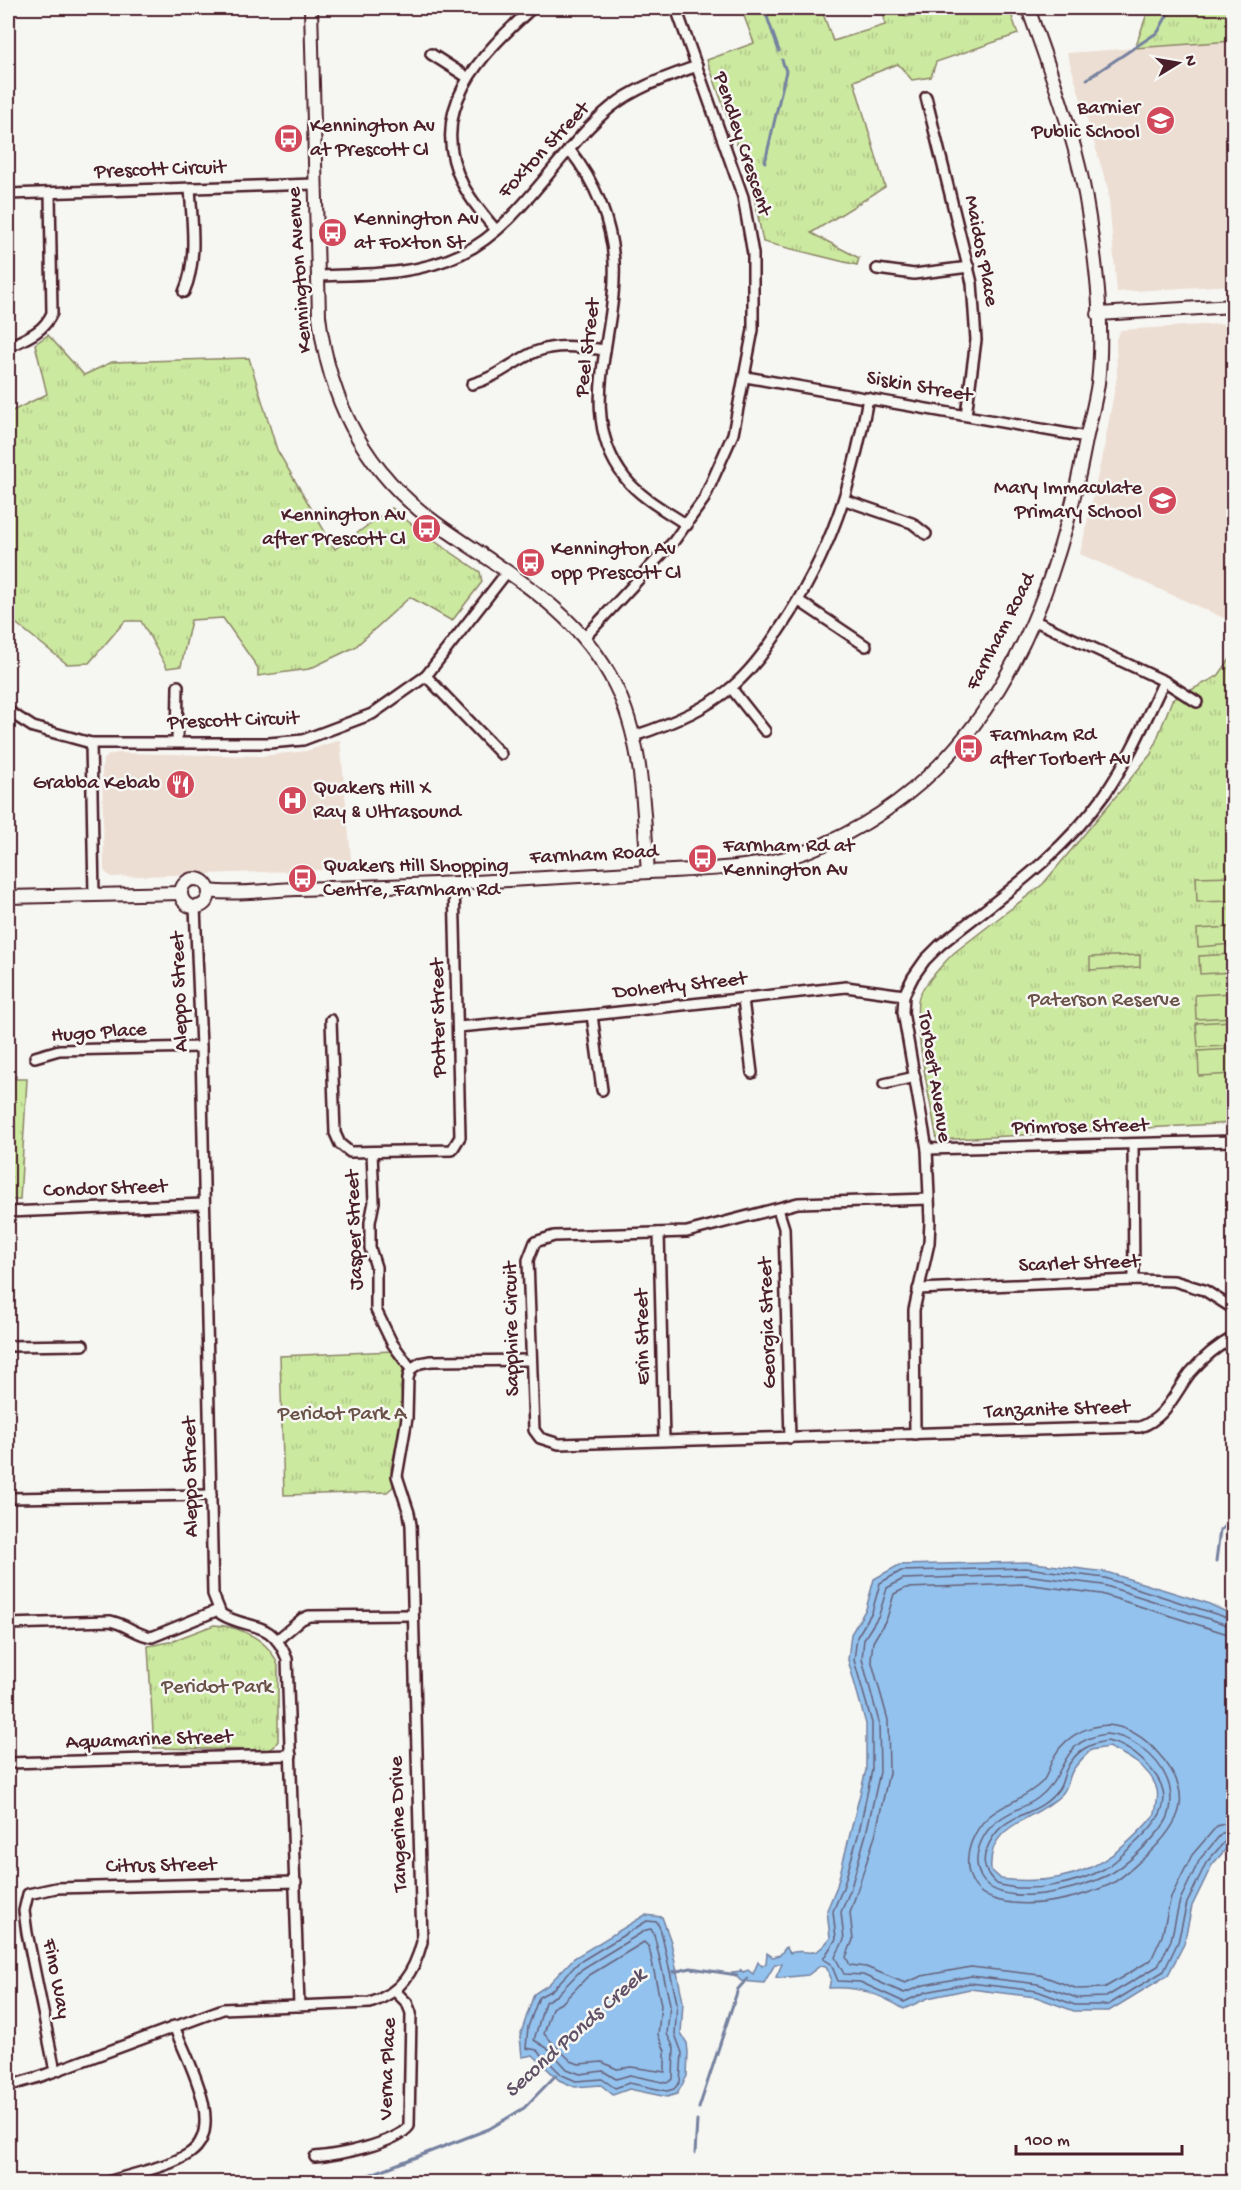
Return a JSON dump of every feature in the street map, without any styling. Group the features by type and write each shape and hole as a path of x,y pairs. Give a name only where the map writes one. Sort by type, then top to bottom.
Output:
{"street":[{"name":"Kennington Avenue","path":"311,8 319,316 327,365 344,416 382,474 406,499 562,613 585,638 615,683 634,736 648,872"},
{"path":"496,230 463,185 453,155 452,122 455,106 467,77 499,39 532,8"},
{"name":"Pendley Crescent","path":"585,638 687,525 704,499 726,453 746,376 755,295 748,219 736,176 676,8"},
{"name":"Farnham Road","path":"209,891 454,883 720,868 773,861 824,844 886,812 925,781 962,740 1010,667 1033,620 1056,567 1064,538 1098,383 1098,314 1089,219 1081,174 1064,112 1028,8"},
{"path":"431,54 467,77"},
{"name":"Foxton Street","path":"317,276 386,274 425,267 461,254 496,230 569,150 622,99 697,66"},
{"name":"Maidos Place","path":"926,97 969,267 976,340 966,414"},
{"name":"Peel Street","path":"569,150 581,165 602,203 612,242 613,293 599,410 604,434 614,460 627,480 639,492 687,525"},
{"name":"Prescott Circuit","path":"8,194 315,184"},
{"path":"184,292 191,271 193,254 190,188"},
{"path":"8,347 41,329 52,313 50,193"},
{"path":"877,268 914,274 969,267"},
{"path":"1098,314 1233,306"},
{"path":"472,384 490,379 541,350 571,346 605,350"},
{"name":"Siskin Street","path":"746,376 1086,437"},
{"path":"634,736 684,716 731,688 752,667 799,601 819,562 845,500 868,398"},
{"path":"845,500 912,523 926,534"},
{"name":"Prescott Circuit","path":"8,711 33,727 91,743 269,743 303,740 372,714 426,676 507,572"},
{"path":"799,601 866,646"},
{"path":"1033,620 1164,681 1197,702"},
{"path":"426,676 501,753"},
{"name":"Torbert Avenue","path":"915,1434 913,1332 918,1289 929,1243 929,1199 927,1149 903,1012 904,995 925,960 940,945 1045,862 1082,823 1122,767 1164,681"},
{"path":"177,742 178,686"},
{"path":"731,688 765,731"},
{"path":"91,743 94,895"},
{"path":"196,878 206,884 209,891 206,903 195,907 183,901 181,892 184,884 196,878"},
{"name":"Potter Street","path":"372,1152 452,1150 460,1137 454,883"},
{"path":"8,897 181,892"},
{"name":"Aleppo Street","path":"195,907 201,1047 213,1594 218,1610"},
{"name":"Doherty Street","path":"458,1027 592,1015 846,987 904,995"},
{"path":"743,999 752,1072"},
{"path":"592,1015 602,1090"},
{"path":"331,1020 334,1133 340,1144 350,1152 372,1152"},
{"name":"Hugo Place","path":"35,1057 59,1050 201,1047"},
{"path":"884,1084 915,1077"},
{"name":"Primrose Street","path":"927,1149 1233,1141"},
{"path":"1132,1144 1134,1280"},
{"name":"Jasper Street","path":"372,1152 374,1202 370,1248 376,1267 376,1310 392,1343 411,1369"},
{"name":"Sapphire Circuit","path":"915,1434 559,1444 540,1438 532,1421 528,1260 535,1242 554,1236 701,1230 815,1201 929,1199"},
{"name":"Condor Street","path":"8,1212 204,1204"},
{"name":"Georgia Street","path":"778,1209 784,1228 790,1438"},
{"name":"Erin Street","path":"659,1233 664,1440"},
{"name":"Scarlet Street","path":"918,1289 1134,1280 1174,1281 1204,1290 1225,1301 1233,1309"},
{"name":"Tanzanite Street","path":"915,1434 1140,1427 1150,1423 1165,1411 1200,1362 1233,1337"},
{"path":"8,1346 83,1345"},
{"path":"411,1369 420,1363 432,1361 530,1360"},
{"name":"Tangerine Drive","path":"8,2086 230,2008 370,2003 394,1991 408,1978 417,1961 422,1942 410,1513 397,1476 404,1444 407,1418 406,1390 411,1369"},
{"path":"8,1498 211,1495"},
{"path":"8,1624 110,1621 122,1623 144,1636 152,1637 218,1610 226,1617 256,1625 276,1640 283,1649 289,1671 299,2006"},
{"path":"276,1640 309,1616 412,1615"},
{"name":"Aquamarine Street","path":"8,1763 291,1755"},
{"name":"Citrus Street","path":"28,1894 56,1888 296,1882"},
{"name":"Fino Way","path":"28,1894 24,1911 55,2071"},
{"name":"Verna Place","path":"315,2157 341,2154 398,2134 409,2126 411,2013 407,2003 394,1991"},
{"path":"108,2182 185,2156 197,2147 204,2136 207,2114 174,2026"}],"shaded area":[{"name":"Barnier Public School","path":"1233,41 1233,285 1117,292 1108,189 1067,53"},
{"name":"Mary Immaculate Primary School","path":"1234,323 1233,622 1080,554 1104,448 1117,376 1116,339 1121,330"},
{"path":"340,740 352,869 111,877 104,871 102,768 103,760 109,755 118,753 262,756 306,751"}],"green space":[{"path":"741,8 821,8 833,41 885,25 883,8 898,8 906,17 960,8 1009,8 1018,34 936,62 931,77 912,80 898,64 854,81 885,187 811,233 859,258 857,265 763,242 752,186 707,60 754,43"},
{"path":"1149,8 1233,8 1233,41 1135,48"},
{"path":"48,335 84,375 112,362 249,358 277,450 335,549 392,508 421,532 480,572 482,582 452,621 410,597 355,647 309,669 258,676 258,668 223,618 191,620 181,666 167,668 141,621 125,621 89,663 67,664 12,620 8,613 8,413 47,394 35,344"},
{"name":"Paterson Reserve","path":"1233,655 1233,1123 937,1140 920,1042 918,1005 920,994 955,952 1043,884 1151,754 1172,700 1218,676"},
{"path":"1233,876 1233,901 1197,902 1196,877"},
{"path":"1233,927 1233,944 1198,947 1197,929"},
{"path":"1233,954 1233,972 1200,974 1199,956"},
{"path":"1140,955 1140,967 1090,970 1090,957"},
{"path":"1233,993 1233,1017 1196,1019 1195,995"},
{"path":"1233,1021 1233,1046 1198,1047 1196,1023"},
{"path":"1233,1049 1233,1074 1199,1076 1198,1051"},
{"path":"16,1076 16,1079 27,1079 20,1200 8,1200 8,1082"},
{"name":"Peridot Park A","path":"393,1351 403,1368 401,1387 403,1418 391,1468 393,1487 387,1492 284,1495 280,1356"},
{"name":"Peridot Park","path":"214,1625 234,1628 253,1636 274,1657 278,1666 278,1741 268,1750 154,1748 148,1646 169,1642"}],"water":[{"path":"1026,1562 1106,1572 1207,1603 1233,1615 1233,1841 1212,1865 1192,1906 1184,1944 1168,1975 1109,2011 1074,2011 1036,1997 970,1989 928,1998 904,2009 868,1992 849,1988 829,1988 831,1978 826,1967 820,1966 808,1975 779,1978 776,1977 782,1964 775,1964 764,1983 741,1981 732,1972 741,1971 740,1969 743,1972 748,1970 753,1974 758,1962 762,1966 766,1963 767,1953 773,1957 780,1955 786,1947 790,1953 815,1952 830,1938 827,1910 837,1886 866,1770 866,1724 848,1660 851,1634 866,1609 874,1579 899,1565","holes":["1108,1747 1130,1758 1150,1775 1157,1790 1155,1814 1122,1847 1105,1860 1087,1869 1047,1880 1001,1879 991,1870 992,1854 996,1842 1004,1832 1061,1795 1071,1773 1091,1750"]},
{"path":"645,1915 662,1917 671,1942 683,2002 681,2034 687,2043 687,2076 677,2094 667,2097 629,2089 613,2095 601,2085 575,2087 559,2080 533,2055 522,2057 520,2036 534,1994 548,1985 574,1958"}],"waterway":[{"path":"764,8 779,51"},
{"path":"1087,79 1158,32 1171,8"},
{"path":"765,162 786,71 782,60"},
{"name":"Second Ponds Creek","path":"1216,1561 1220,1530 1234,1521"},
{"name":"Second Ponds Creek","path":"673,1972 691,1968 737,1975"},
{"path":"699,2108 738,1989 747,1979"},
{"name":"Second Ponds Creek","path":"351,2182 489,2129 524,2108 556,2075"},
{"path":"695,2153 697,2121"},
{"path":"687,2182 689,2178"}],"place":[{"name":"Barnier Public School","path":"1161,121"},
{"name":"Kennington Av at Prescott Cl","path":"289,139"},
{"name":"Kennington Av at Foxton St","path":"333,232"},
{"name":"Mary Immaculate Primary School","path":"1163,501"},
{"name":"Kennington Av after Prescott Cl","path":"427,528"},
{"name":"Kennington Av opp Prescott Cl","path":"530,562"},
{"name":"Farnham Rd after Torbert Av","path":"969,748"},
{"name":"Grabba Kebab","path":"181,784"},
{"name":"Quakers Hill X Ray & Ultrasound","path":"292,801"},
{"name":"Farnham Rd at Kennington Av","path":"702,859"},
{"name":"Quakers Hill Shopping Centre, Farnham Rd","path":"302,879"}]}
